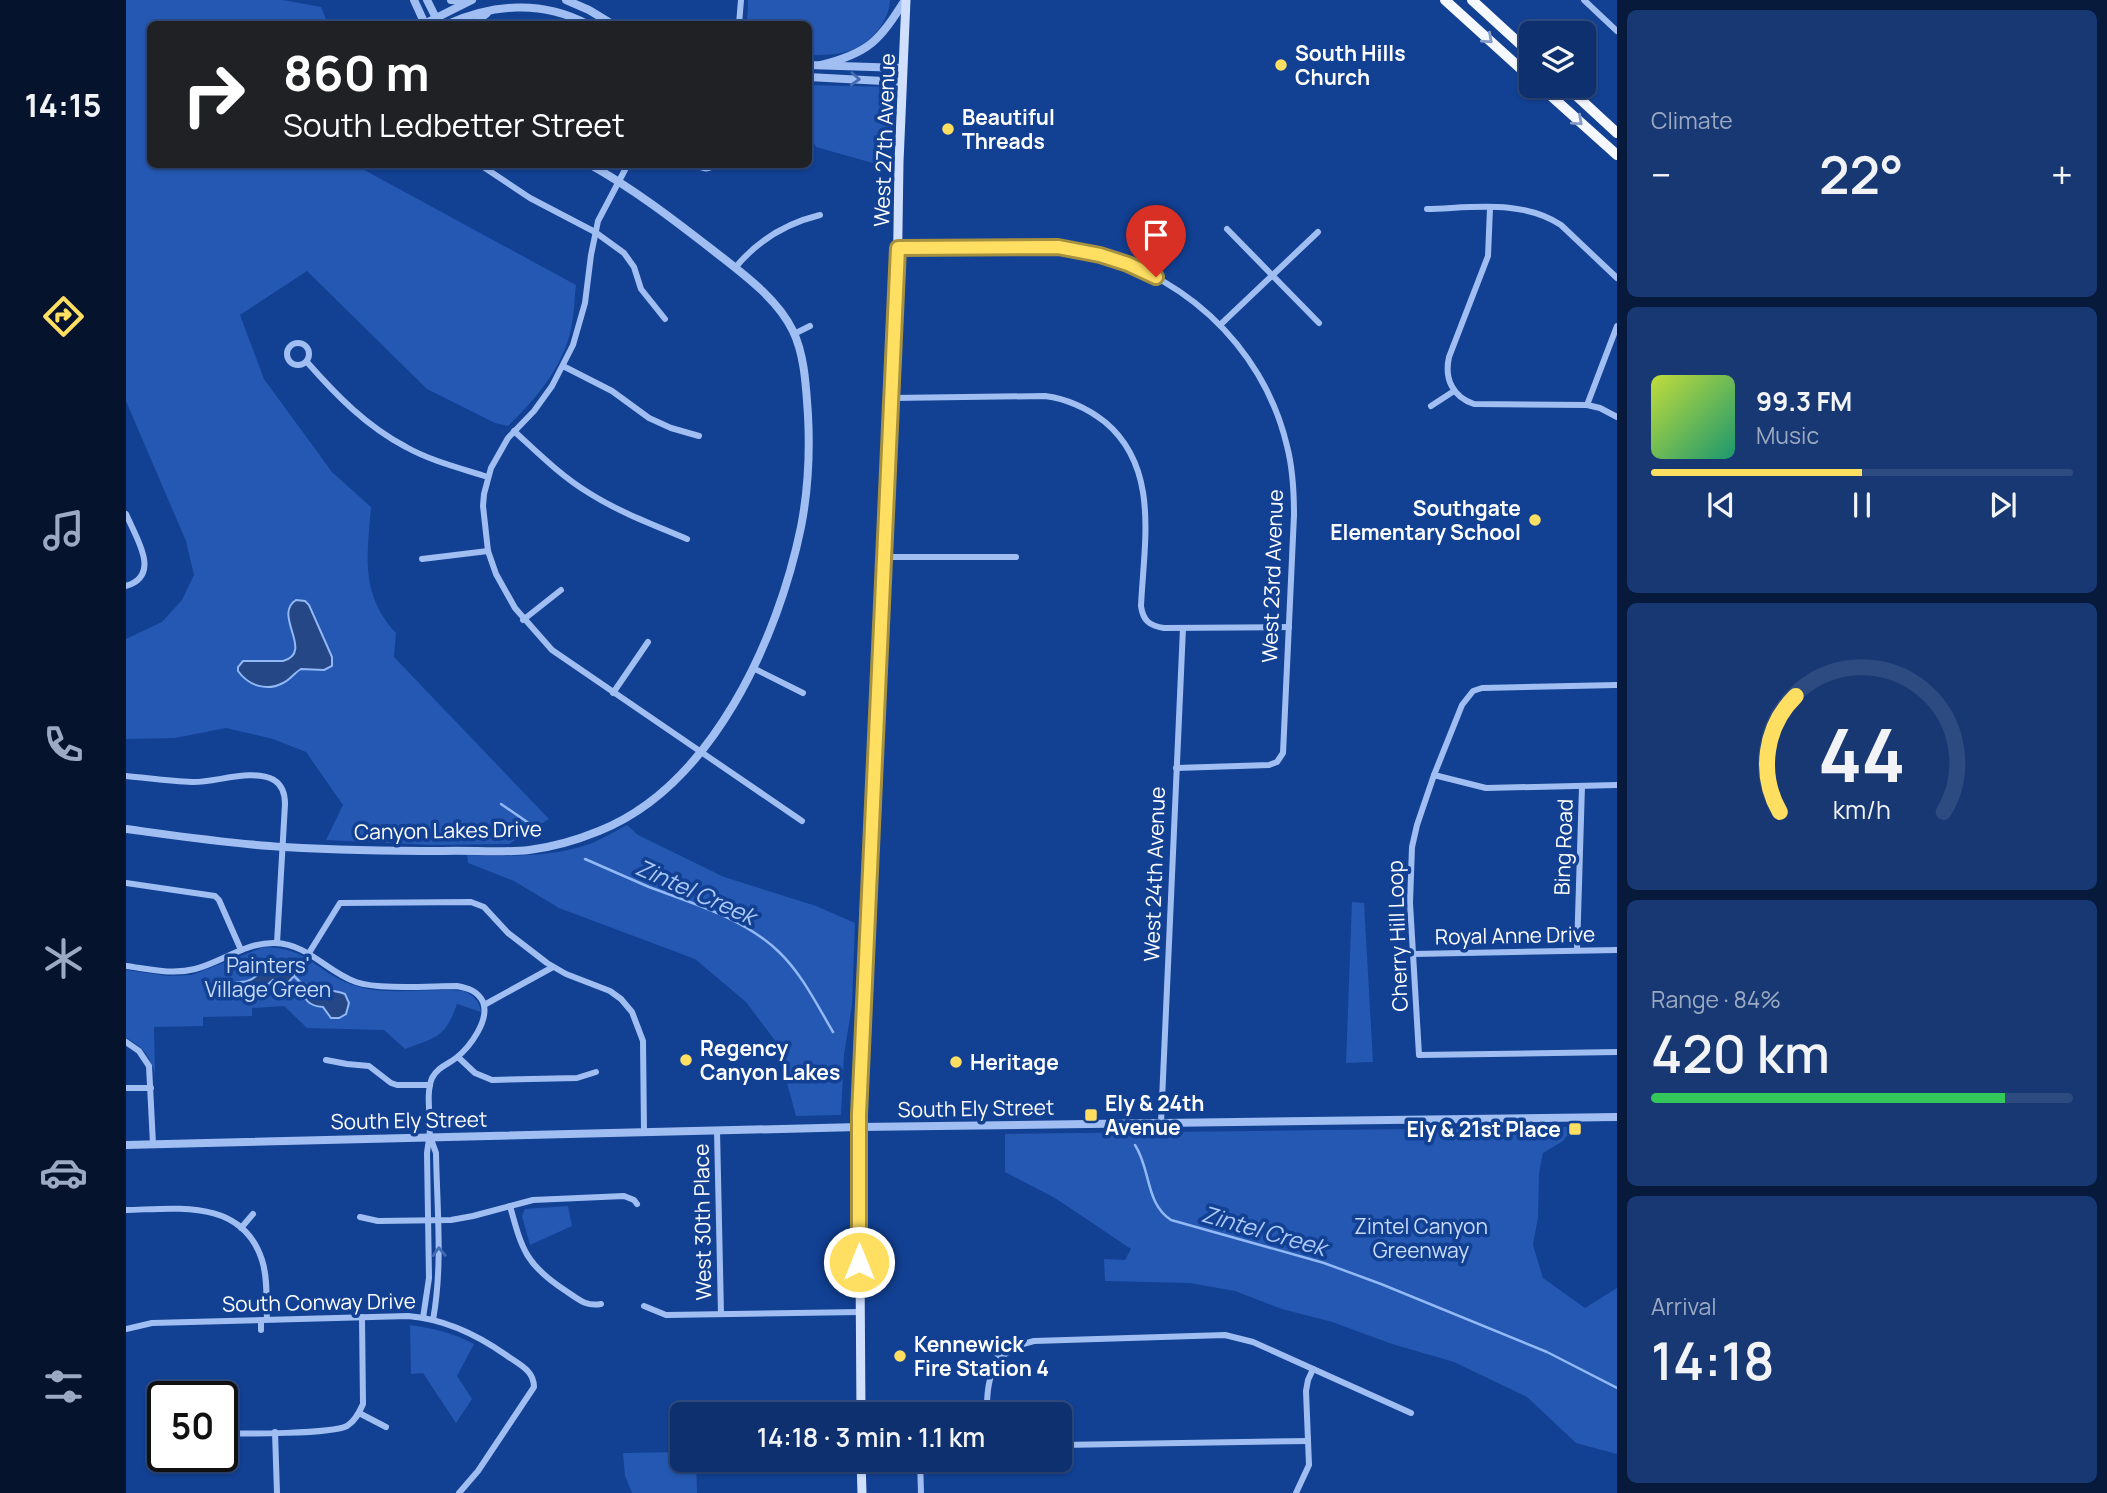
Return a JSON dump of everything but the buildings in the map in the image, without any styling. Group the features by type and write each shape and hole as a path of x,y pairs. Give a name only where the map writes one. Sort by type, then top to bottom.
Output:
{"highway":[{"path":"1445,0 1519,67"},
{"path":"1472,0 1519,43"},
{"path":"1553,98 1617,155"},
{"path":"1579,98 1617,132"}],"main road":[{"name":"West 27th Avenue","path":"861,1402 859,1127 892,398 906,0"},
{"path":"861,1472 862,1493"}],"street":[{"path":"414,0 423,21"},
{"path":"427,0 437,21 470,1"},
{"path":"451,0 470,1"},
{"path":"566,0 607,21"},
{"path":"739,21 741,0"},
{"path":"821,65 853,56 868,48 883,33 906,0"},
{"path":"1584,0 1617,31"},
{"path":"456,21 494,8 533,7 559,12 579,21"},
{"path":"476,21 494,8"},
{"path":"585,21 589,10"},
{"path":"812,65 903,68"},
{"path":"812,77 902,82"},
{"path":"486,168 530,198 595,232 628,256 641,289 665,319"},
{"name":"Canyon Lakes Drive","path":"126,829 281,847 399,851 528,850 602,830 626,817 650,802 677,779 700,752 727,714 753,668 793,575 806,499 809,444 803,365 794,334 778,308 735,268 649,201 596,168"},
{"path":"626,168 598,221 582,315 573,345 541,402 514,431 495,459 488,477 483,506 488,551 501,585 523,620 552,650 802,821"},
{"path":"1490,208 1488,256 1448,364 1448,379 1454,391 1467,402 1480,405 1587,405 1617,417"},
{"path":"1427,209 1525,209 1550,218 1561,225 1617,278"},
{"path":"735,268 763,240 801,220 820,215"},
{"path":"1227,229 1319,323"},
{"path":"1220,325 1318,232"},
{"name":"West 23rd Avenue","path":"898,248 1041,246 1100,255 1128,264 1169,284 1200,306 1243,351 1262,380 1276,411 1287,446 1293,481 1294,515 1283,753 1277,762 1265,766 1176,768"},
{"path":"794,334 810,326"},
{"path":"1587,405 1617,326"},
{"path":"307,362 342,400 383,433 431,458 488,477"},
{"path":"563,366 612,391 649,418 699,436"},
{"path":"1431,406 1454,391"},
{"path":"892,398 1037,396 1073,403 1099,418 1121,437 1134,457 1143,489 1145,512 1141,606 1146,621 1158,627 1289,627"},
{"path":"514,431 558,471 587,492 609,505 687,538"},
{"path":"126,514 145,560 145,572 139,580 126,586"},
{"path":"422,559 488,551"},
{"path":"885,557 1016,557"},
{"path":"523,620 561,590"},
{"name":"West 24th Avenue","path":"1161,1123 1183,628"},
{"path":"613,693 648,642"},
{"path":"753,668 803,693"},
{"name":"Cherry Hill Loop","path":"1617,685 1482,688 1473,691 1462,705 1434,775 1416,825 1410,857 1419,1055 1617,1052"},
{"path":"1434,775 1486,788 1617,785"},
{"path":"126,776 191,782 254,776 267,778 279,785 284,792 285,804 277,943"},
{"name":"Bing Road","path":"1577,950 1582,786"},
{"path":"126,883 215,896 241,950"},
{"path":"309,953 340,903 471,902 484,907 508,933 554,967 610,991 621,999 636,1019 643,1041 644,1132"},
{"path":"126,966 178,972 197,969 264,943 277,943 309,953 357,983 374,986 465,987 479,995 484,1005 481,1025 458,1057 438,1070 430,1085 430,1137 426,1153 429,1278 423,1318"},
{"name":"Royal Anne Drive","path":"1414,954 1617,950"},
{"path":"484,1005 554,967"},
{"path":"126,1042 139,1051 149,1066 153,1144"},
{"path":"458,1057 475,1073 492,1080 578,1078 596,1072"},
{"path":"326,1060 369,1066 397,1085 430,1085"},
{"path":"126,1088 151,1088"},
{"name":"South Ely Street","path":"126,1145 859,1127 1617,1117"},
{"name":"West 30th Place","path":"717,1130 722,1314"},
{"path":"430,1137 436,1153 439,1280 433,1320"},
{"path":"360,1217 378,1221 462,1219 545,1198 624,1196 637,1204"},
{"path":"510,1206 523,1247 541,1274 585,1304 601,1304"},
{"path":"126,1210 188,1208 226,1217 241,1228 254,1243 262,1259 266,1282 261,1330"},
{"path":"157,1209 158,1219"},
{"path":"241,1228 253,1214"},
{"path":"644,1306 666,1315 860,1312"},
{"path":"238,1433 338,1429 348,1425 359,1413 364,1394 362,1317"},
{"name":"South Conway Drive","path":"126,1329 152,1323 362,1317 423,1318 455,1326 486,1342 526,1369 534,1382 533,1391 509,1427 459,1493"},
{"path":"987,1402 989,1378 1002,1358 1013,1348 1034,1341 1225,1335 1253,1342 1411,1413"},
{"path":"988,1346 1002,1358"},
{"path":"1296,1493 1309,1465 1306,1391 1313,1369"},
{"path":"359,1413 386,1427"},
{"path":"275,1432 276,1493"},
{"path":"1072,1445 1308,1441"},
{"path":"921,1472 922,1493"}],"green space":[{"path":"126,0 283,0 321,7 327,21 147,21 147,168 361,168 576,285 572,327 564,352 543,387 508,426 495,423 427,389 307,271 240,315 264,379 332,472 371,507 368,574 376,604 396,633 394,657 549,819 509,844 431,845 326,840 343,805 306,752 273,739 226,728 175,738 126,739 126,639 162,622 182,600 194,575 186,541 126,401"},
{"path":"748,0 890,0 889,9 875,34 851,50 829,55 812,55 812,21 747,21"},
{"path":"812,85 890,87 887,167 816,147 812,139"},
{"path":"627,825 638,835 724,877 816,906 855,923 852,1005 844,1055 841,1115 796,1116 776,1042 746,1002 695,959 559,908 514,881 468,863 467,855 530,855 577,848"},
{"path":"1352,902 1364,903 1373,1062 1346,1063"},
{"name":"Painters' Village Green","path":"264,947 280,948 303,956 340,980 366,989 463,991 475,999 481,1012 457,1004 444,1030 425,1042 405,1049 384,1030 307,1028 284,1006 252,1008 252,1016 203,1017 203,1026 154,1027 155,1075 145,1053 126,1038 126,970 168,976 192,975"},
{"name":"Zintel Canyon Greenway","path":"1574,1127 1563,1141 1543,1153 1533,1245 1543,1278 1585,1308 1617,1288 1617,1454 1576,1443 1527,1397 1454,1362 1392,1344 1332,1322 1282,1309 1235,1291 1190,1283 1105,1281 1104,1259 1125,1260 1131,1249 1055,1198 1005,1172 1005,1134"},
{"path":"568,1206 572,1226 530,1245 522,1216 525,1209"},
{"path":"410,1325 443,1331 474,1344 457,1376 472,1399 456,1423 423,1373 411,1374"},
{"path":"670,1452 670,1472 696,1472 697,1493 632,1493 625,1476 623,1453"}],"shaded area":[{"path":"296,600 305,601 309,605 332,657 332,666 324,670 301,669 277,686 258,686 247,680 238,671 238,667 243,661 283,661 292,656 295,642 288,615"},
{"path":"271,963 282,964 294,972 286,985 278,986 273,980 259,992 235,986 237,982 252,979"},
{"path":"305,984 345,994 349,1003 346,1014 331,1018 323,1007 310,1004 304,995 302,986"}],"waterway":[{"name":"Zintel Creek","path":"501,804 536,828"},
{"name":"Zintel Creek","path":"585,859 718,913 765,940 795,970 833,1032"},
{"path":"294,976 303,985"},
{"name":"Zintel Creek","path":"1135,1145 1144,1164 1152,1195 1163,1213 1171,1220 1324,1263 1381,1284 1547,1352 1617,1388"}],"place":[{"name":"South Hills Church","path":"1281,65"},
{"name":"Beautiful Threads","path":"948,129"},
{"name":"Southgate Elementary School","path":"1535,520"},
{"name":"Regency Canyon Lakes","path":"686,1060"},
{"name":"Heritage","path":"956,1062"},
{"name":"Ely & 24th Avenue","path":"1091,1115"},
{"name":"Ely & 21st Place","path":"1575,1129"},
{"name":"Kennewick Fire Station 4","path":"900,1356"}],"route":[{"path":"859,1262 859,1115 898,248 1058,247 1100,255 1156,277"}]}
